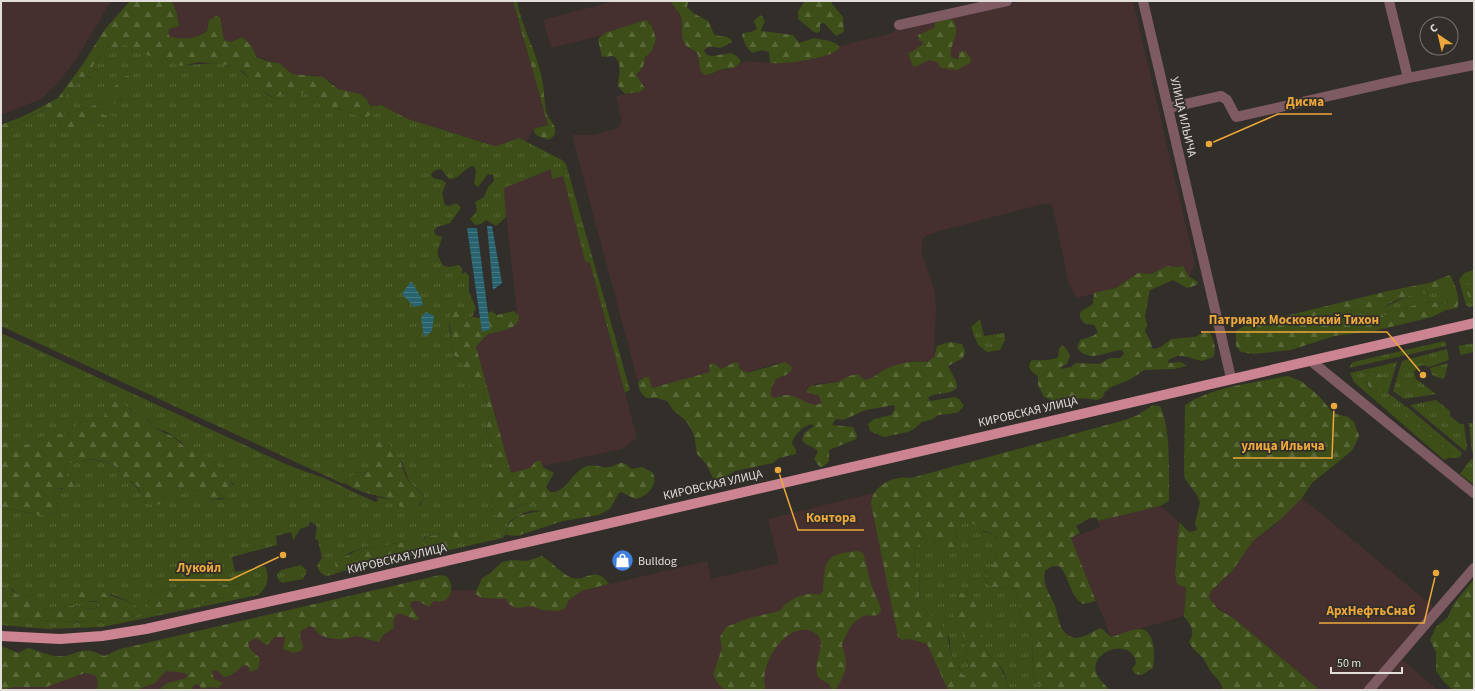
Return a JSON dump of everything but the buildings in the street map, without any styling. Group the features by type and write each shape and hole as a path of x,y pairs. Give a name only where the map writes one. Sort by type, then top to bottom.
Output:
{"main road":[{"name":"КИРОВСКАЯ УЛИЦА","path":"1,636 30,639 81,638 146,629 321,590 1231,378 1474,323"}],"street":[{"path":"900,25 1007,1"},
{"name":"УЛИЦА ИЛЬИЧА","path":"1143,1 1231,378"},
{"path":"1389,1 1408,78"},
{"path":"1168,108 1222,96 1227,100 1236,117 1408,78 1474,65"},
{"path":"1311,360 1474,493"},
{"path":"1369,690 1474,568"}],"shaded area":[{"path":"1,1 111,1 77,58 58,83 41,99 1,115"},
{"path":"172,1 513,1 548,125 533,129 526,143 519,138 496,146 426,125 408,119 381,105 371,106 363,96 338,89 330,81 314,75 301,76 292,74 275,62 270,62 263,58 256,57 252,46 242,37 231,42 224,40 221,32 222,25 208,24 207,31 191,40 170,37 168,33 169,29 179,26 177,14"},
{"path":"614,1 671,1 681,17 682,34 685,44 699,56 701,72 704,75 709,75 723,69 727,70 746,61 774,63 816,58 837,52 840,48 839,46 893,33 897,29 1024,1 1133,1 1195,264 1189,277 1186,271 1180,266 1167,266 1151,274 1138,273 1116,288 1077,298 1069,285 1053,208 1050,204 1043,204 936,232 926,236 923,239 921,252 935,292 936,307 934,357 928,362 915,361 903,363 887,369 869,380 864,380 861,377 849,376 838,382 814,384 812,394 819,396 822,403 818,405 802,402 798,399 782,395 775,398 771,396 771,389 776,379 791,371 789,364 776,363 746,373 739,368 735,362 721,369 714,363 710,364 711,372 652,388 649,377 645,377 638,382 572,135 594,135 618,128 622,122 616,96 640,92 644,89 644,84 637,79 636,75 643,67 645,57 653,49 655,44 654,30 650,22 644,21 600,36 551,48 543,20"},
{"path":"551,169 563,176 585,261 590,263 637,438 622,449 511,473 476,347 478,327 517,312 503,188"},
{"path":"878,492 930,634 954,690 1,690 439,590 581,591 707,561 711,579 779,563 768,519"},
{"path":"1302,498 1440,612 1401,659 1438,690 1320,690 1232,617 1213,605 1209,598 1211,591 1232,571 1253,541 1275,525"},
{"path":"1160,506 1179,522 1175,575 1186,588 1184,616 1111,637 1071,538 1100,527 1098,521"}],"green space":[{"path":"130,1 172,1 177,14 179,26 169,29 168,33 170,37 185,38 203,34 207,31 209,20 216,16 220,17 224,40 231,42 242,37 252,46 256,57 270,62 279,63 292,74 323,77 338,89 360,94 366,99 375,113 365,118 342,110 334,109 330,104 332,101 303,94 289,93 274,98 255,86 244,72 229,65 200,62 180,66 160,57 136,52 127,45 121,45 115,50 112,50 109,48 108,41 105,40 102,55 96,59 93,66 94,69 101,74 95,78 85,76 69,91 57,108 65,115 104,102 116,85 125,76 129,76 130,82 123,96 114,104 100,110 104,115 114,116 112,122 104,125 95,121 88,123 74,131 69,131 61,129 56,117 48,109 36,113 13,127 1,131 1,125 26,115 58,98 83,64 105,29"},
{"path":"513,1 517,1 521,19 537,62 542,81 546,111 555,129 554,136 548,140 536,135 533,129 548,125"},
{"path":"671,1 692,1 688,2 687,7 693,13 708,21 714,34 726,37 732,42 721,48 711,46 707,47 704,51 707,55 712,56 731,53 738,57 741,62 735,67 704,75 700,68 697,53 687,47 684,43 682,37 681,17"},
{"path":"805,1 830,1 843,17 844,32 836,36 824,23 820,24 820,31 817,33 814,32 798,19 798,11"},
{"path":"760,15 765,21 761,30 762,31 793,35 799,43 815,38 829,41 835,43 840,48 835,52 818,58 796,62 770,63 769,52 762,50 752,53 746,46 742,36 743,33 751,32 757,29 754,21"},
{"path":"950,18 956,27 951,57 956,59 959,58 959,52 965,51 971,58 970,63 957,70 941,68 937,62 929,60 915,67 913,66 908,54 922,45 923,42 919,40 918,35 934,28 936,20"},
{"path":"646,20 652,26 656,39 652,51 645,57 643,67 636,75 645,88 640,92 625,94 618,86 620,70 618,62 613,56 602,57 598,39 605,33"},
{"path":"105,40 108,40 109,48 118,48 121,45 125,45 137,52 158,56 174,63 187,65 215,63 228,65 241,71 262,90 274,98 289,93 311,95 332,101 334,109 342,110 365,118 373,109 371,106 381,105 408,119 496,146 519,138 562,160 566,164 630,390 625,393 590,263 585,261 563,176 552,179 551,169 504,188 506,217 496,226 486,220 481,224 475,225 470,219 477,211 475,202 484,197 488,187 494,181 493,175 488,174 478,187 474,184 476,170 473,166 453,179 449,179 441,169 434,171 431,174 433,178 442,180 446,183 442,194 445,205 449,206 456,203 461,208 450,223 437,227 434,231 436,235 442,237 438,248 438,254 444,266 450,267 458,265 462,268 462,274 465,272 469,276 469,292 476,308 472,317 464,321 456,312 452,311 449,327 451,339 450,348 455,356 463,363 469,378 469,384 474,390 483,391 489,418 486,431 490,438 489,451 493,459 490,464 489,471 494,486 494,493 491,502 493,514 500,518 517,507 527,503 546,506 545,509 528,512 510,521 508,523 506,534 503,538 445,551 443,549 445,547 460,536 459,529 447,528 442,530 438,535 425,536 423,542 426,549 423,553 411,556 415,550 414,540 388,545 376,550 371,546 368,546 349,553 340,560 338,570 344,571 328,576 319,571 317,565 322,558 318,540 315,539 317,527 312,522 309,523 309,526 300,529 293,540 291,532 276,536 277,545 232,557 235,572 265,566 268,578 266,586 258,595 102,627 47,629 1,625 1,619 95,622 129,619 134,604 111,594 87,602 100,602 99,607 88,609 79,606 71,606 50,610 41,607 34,595 19,596 12,589 1,587 1,507 37,514 59,513 54,497 55,491 57,488 62,489 74,486 75,480 66,476 65,470 67,464 79,461 98,460 110,464 116,467 137,487 145,502 151,503 164,499 166,493 175,487 203,492 210,500 223,499 234,484 224,477 212,461 185,447 181,442 167,432 154,428 148,419 139,414 133,413 130,408 106,407 104,418 79,423 66,434 49,434 27,445 20,445 9,441 1,444 1,333 290,466 324,478 375,502 378,501 377,497 391,500 401,507 409,508 420,505 424,498 423,494 410,483 402,463 389,444 371,448 375,463 368,472 356,473 344,481 346,484 341,483 1,326 1,131 13,127 36,113 48,109 56,117 61,129 76,130 95,121 107,125 107,115 104,115 100,110 114,104 123,96 130,82 125,76 116,85 104,102 65,115 57,108 69,91 85,76 91,78 98,71 94,69 93,66 96,59 102,55","holes":["243,581 256,590 240,596 186,606 168,607 147,605 154,593 177,588 183,585 211,586 237,584"]},
{"path":"1167,266 1183,266 1189,277 1198,282 1197,285 1187,288 1173,280 1150,290 1145,316 1147,325 1145,331 1151,342 1152,348 1155,349 1161,347 1171,339 1194,337 1206,332 1210,333 1214,342 1215,351 1213,357 1202,361 1185,356 1173,357 1168,363 1181,362 1187,366 1174,369 1144,370 1131,379 1111,387 1105,392 1102,398 1097,400 1083,398 1055,401 1044,397 1038,385 1038,376 1032,372 1029,367 1030,362 1033,360 1057,358 1060,347 1063,346 1066,348 1070,356 1067,364 1062,366 1061,369 1071,367 1076,363 1099,364 1110,358 1120,358 1124,354 1122,350 1092,356 1082,353 1077,348 1080,340 1093,336 1098,332 1094,325 1085,324 1080,318 1080,312 1093,304 1094,293 1116,288 1138,273 1151,274"},
{"path":"1474,270 1474,284 1465,285 1470,301 1474,303 1474,306 1469,307 1466,305 1459,280 1464,273"},
{"path":"1450,275 1457,292 1457,308 1446,310 1432,317 1374,331 1334,336 1291,350 1253,354 1241,352 1236,346 1236,331 1244,326 1388,291 1429,283","holes":["1445,290 1449,296 1446,305 1438,303 1418,304 1366,321 1353,320 1334,324 1327,324 1323,322 1333,315 1349,311 1357,310 1364,314 1380,312 1386,306 1401,298"]},
{"path":"1474,284 1474,303 1470,302 1465,285"},
{"path":"1445,290 1449,296 1446,305 1438,302 1429,302 1418,304 1365,321 1354,320 1338,324 1327,324 1323,322 1333,315 1349,311 1357,310 1364,314 1372,313 1408,296"},
{"path":"452,311 457,312 464,321 472,317 480,318 491,311 497,315 514,311 519,316 513,327 489,334 476,347 511,473 530,468 536,461 540,461 543,467 554,473 546,487 550,492 556,492 565,486 577,472 587,466 593,465 609,467 622,463 632,469 642,467 652,472 654,481 648,493 635,499 621,492 610,509 599,515 563,521 517,536 506,535 509,524 513,520 524,514 542,511 546,507 539,504 527,503 516,507 500,519 493,514 491,502 494,493 494,486 490,476 489,465 493,459 489,451 490,438 486,430 489,418 483,391 472,390 469,386 469,378 465,374 463,363 454,355 449,346 451,336 449,317"},
{"path":"980,319 984,336 1004,333 1005,340 1000,350 987,352 978,345 971,327"},
{"path":"1445,341 1446,346 1349,368 1353,362"},
{"path":"949,342 962,344 965,351 963,358 948,366 956,381 957,388 950,392 928,398 930,401 955,397 959,399 964,406 957,413 938,415 933,419 922,422 908,432 884,437 870,431 868,424 874,419 891,415 895,409 894,405 866,410 843,420 836,419 832,425 853,427 857,435 856,439 829,450 829,461 821,467 814,459 818,452 802,440 804,433 814,426 812,424 803,428 793,440 792,443 796,450 796,454 779,458 773,463 735,471 723,479 716,480 713,478 707,465 697,454 694,435 687,422 673,410 667,401 657,398 646,398 640,391 638,384 638,382 645,377 649,377 652,388 710,372 710,364 714,363 721,369 735,362 739,364 739,368 747,373 785,362 792,367 791,371 776,379 771,389 771,396 775,398 785,395 791,396 808,403 817,404 822,403 819,396 806,392 810,386 838,382 849,376 858,374 864,380 900,364 917,361 928,362 934,357 937,346"},
{"path":"1474,343 1474,352 1461,355 1458,346"},
{"path":"1447,349 1449,360 1429,367 1424,365 1419,366 1414,372 1416,379 1436,394 1404,399 1393,391 1402,361"},
{"path":"1397,362 1388,393 1404,405 1407,415 1458,458 1448,458 1444,460 1354,382 1350,373","holes":["1366,371 1379,373 1387,383 1379,392 1370,391 1366,381"]},
{"path":"1448,363 1445,377 1442,379 1432,375 1430,368"},
{"path":"1366,371 1379,373 1387,383 1387,389 1381,392 1370,391 1364,373"},
{"path":"1287,376 1301,381 1319,396 1333,413 1348,417 1354,422 1359,436 1353,449 1348,454 1312,483 1302,498 1280,520 1253,541 1232,571 1211,591 1209,598 1219,610 1232,617 1320,690 1223,690 1221,684 1202,657 1189,642 1192,635 1192,629 1184,616 1186,588 1177,584 1175,575 1179,522 1189,532 1197,530 1195,523 1200,502 1197,495 1185,479 1185,405 1208,393 1221,389"},
{"path":"1436,400 1450,411 1450,416 1460,424 1464,424 1467,448 1465,451 1410,405"},
{"path":"109,402 123,404 133,413 144,415 154,428 172,436 185,447 195,451 200,449 236,489 228,497 210,500 203,492 175,487 166,493 161,504 152,505 147,503 141,497 138,487 124,477 116,467 105,461 86,460 67,464 65,470 66,476 75,480 74,486 69,489 57,488 55,491 54,497 59,513 40,515 1,507 1,444 9,441 20,445 27,445 49,434 66,434 79,423 104,418 106,407"},
{"path":"1153,405 1160,406 1164,415 1166,426 1169,452 1169,501 1160,506 1098,521 1097,518 1090,518 1076,526 1080,533 1071,538 1096,601 1083,604 1078,600 1072,591 1063,570 1059,566 1051,567 1045,571 1044,576 1047,589 1055,606 1060,624 1067,635 1079,638 1101,628 1111,637 1141,629 1146,631 1152,640 1154,652 1153,668 1142,675 1135,674 1132,669 1136,663 1133,655 1127,650 1120,648 1105,653 1099,658 1096,664 1097,675 1109,690 1046,690 1035,681 1032,674 1033,642 1031,634 1022,620 1016,592 1011,587 999,588 990,586 985,580 986,573 995,560 999,548 997,538 992,533 985,532 965,519 957,519 956,547 954,551 947,553 940,549 935,543 927,541 920,543 915,548 914,555 920,584 919,597 923,609 939,621 947,631 950,652 963,675 970,675 963,634 953,614 955,598 960,593 970,596 976,601 980,608 983,643 987,652 1002,671 1009,690 948,690 927,644 910,639 903,640 898,637 871,503 876,491 880,486 891,480 904,477 911,478 1125,420 1138,415"},
{"path":"1406,406 1462,453 1460,457 1458,458 1407,415 1404,407"},
{"path":"1469,423 1474,423 1474,452 1472,453"},
{"path":"381,441 392,448 396,453 409,482 423,495 424,498 417,507 401,507 391,500 353,488 344,481 356,473 368,472 374,466 375,463 370,448"},
{"path":"1471,459 1474,459 1474,485 1460,474"},
{"path":"964,518 978,526 984,532 993,534 998,540 1000,547 992,568 986,573 985,580 990,586 999,588 1011,587 1016,592 1022,620 1031,634 1033,642 1032,674 1035,681 1046,690 1009,690 1003,671 983,645 981,637 980,612 974,600 967,594 953,614 963,634 970,675 963,675 951,653 950,640 947,633 926,612 920,603 920,584 914,553 916,548 919,544 925,541 930,541 934,542 940,549 957,538 955,526 957,519"},
{"path":"455,527 459,529 460,537 440,551 427,551 423,542 426,536 438,535 443,528"},
{"path":"414,540 417,546 411,556 407,558 347,571 338,570 336,568 335,562 337,559 362,548 371,546 376,550 388,545"},
{"path":"857,551 863,553 873,590 880,604 881,611 878,615 860,618 853,624 848,632 842,645 846,663 845,673 835,690 832,690 829,684 819,678 817,672 821,646 820,640 817,635 811,631 801,630 791,633 783,640 769,659 765,670 764,681 766,690 724,689 720,686 713,675 722,648 720,637 726,627 749,618 780,611 787,603 797,597 808,594 819,595 823,591 824,573 828,561 838,554"},
{"path":"542,556 570,577 581,578 594,574 604,578 609,584 581,591 569,600 565,608 558,611 541,610 533,606 517,608 510,605 506,599 482,598 475,594 482,578 489,574 502,562 511,560 527,561"},
{"path":"301,565 307,571 303,579 282,583 278,579 277,574 281,570"},
{"path":"440,575 446,576 450,582 450,595 444,601 434,601 429,607 418,601 412,601 410,605 419,619 415,620 402,614 397,614 393,621 394,628 383,635 379,642 356,636 342,639 328,638 319,634 313,627 310,626 301,631 300,636 303,647 301,651 293,653 283,649 285,637 275,637 267,645 258,639 255,639 249,642 248,645 260,658 258,669 250,672 248,666 244,665 230,676 224,677 218,671 213,670 212,672 214,679 223,683 218,688 208,687 202,689 198,684 194,685 190,690 161,690 165,684 188,676 185,673 166,671 155,683 139,689 97,690 98,681 95,675 85,673 46,687 15,687 1,690 1,646 18,653 28,648 55,656 89,651 96,652 104,656 120,649"},
{"path":"1474,579 1474,690 1453,690 1444,682 1436,671 1436,652 1430,640 1436,627 1448,617 1453,605"},
{"path":"243,581 254,584 256,589 249,594 237,598 224,598 184,607 154,610 147,605 154,593 191,583 211,586 237,584"},
{"path":"1,587 8,587 19,596 34,595 43,608 50,610 71,606 78,606 88,609 99,607 100,602 82,602 75,599 73,596 86,590 96,590 134,604 139,612 137,616 129,619 94,622 1,619"}],"water":[{"path":"487,226 492,226 502,283 493,290"},
{"path":"467,228 477,228 490,329 482,332"},
{"path":"411,281 421,297 423,305 414,307 402,294"},
{"path":"426,312 434,316 432,331 424,337 421,318"}],"place":[{"name":"Дисма","path":"1209,144"},
{"name":"Патриарх Московский Тихон","path":"1423,375"},
{"name":"улица Ильича","path":"1334,406"},
{"name":"Контора","path":"778,470"},
{"name":"Лукойл","path":"283,555"},
{"name":"Bulldog","path":"623,561"},
{"name":"АрхНефтьСнаб","path":"1436,573"}]}
